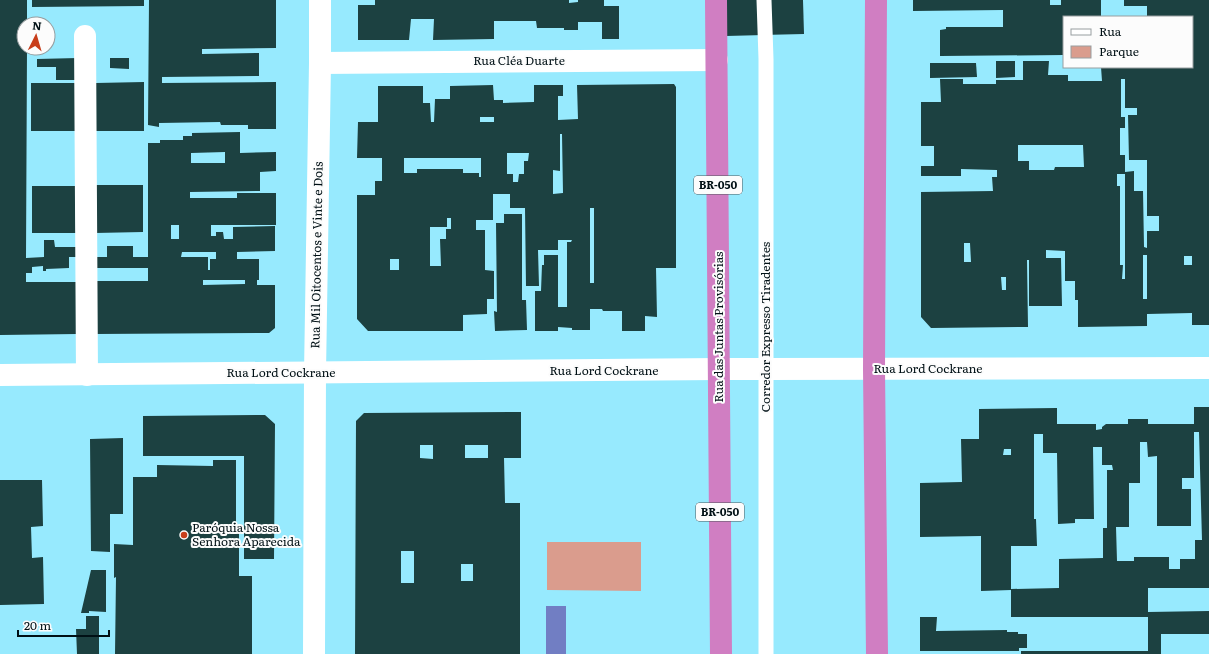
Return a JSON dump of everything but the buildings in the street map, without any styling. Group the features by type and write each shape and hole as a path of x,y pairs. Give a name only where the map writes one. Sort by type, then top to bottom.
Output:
{"highway":[{"name":"Rua das Juntas Provisórias","path":"716,0 721,654"},
{"path":"876,0 874,369 877,654"}],"street":[{"name":"Rua Mil Oitocentos e Vinte e Dois","path":"314,654 315,373 320,0"},
{"path":"85,36 86,375"},
{"name":"Rua Cléa Duarte","path":"320,62 717,60"},
{"name":"Rua Lord Cockrane","path":"0,375 720,369 1209,368"}],"lane":[{"name":"Corredor Expresso Tiradentes","path":"764,0 766,59 766,654"}],"green space":[{"path":"547,542 641,542 641,591 547,590"}],"water":[{"path":"546,606 566,606 566,654 546,654"}],"place":[{"name":"Paróquia Nossa Senhora Aparecida","path":"184,535"}]}
